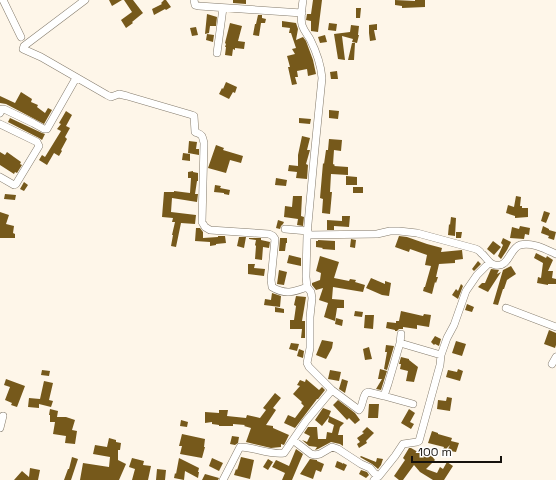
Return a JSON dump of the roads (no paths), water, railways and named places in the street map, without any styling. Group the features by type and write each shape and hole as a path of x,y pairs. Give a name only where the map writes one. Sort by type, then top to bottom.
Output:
{"street":[{"path":"3,0 21,37"},
{"path":"85,0 23,47 23,49 107,95 111,96 119,94 194,116 194,132 203,136 204,142 202,222 205,227 210,230 269,234 273,236 275,239 271,280 272,287 287,292 307,287"},
{"path":"194,0 194,4 196,5 302,13"},
{"path":"303,0 303,28 310,38 318,58 322,78 308,233 306,277 307,287 311,292 312,298 310,317 310,348 307,365 332,390 358,410 360,409 364,395 368,392 413,404"},
{"path":"217,53 223,8"},
{"path":"0,113 2,109 4,109 44,129 47,129 76,78"},
{"path":"0,124 37,142 39,146 17,184 14,185 2,178 0,186"},
{"path":"285,229 308,233 377,234 390,231 417,233 476,249 496,266 505,263 520,245 532,245 556,254"},
{"path":"293,440 313,454 317,455 332,447 338,449 370,468 376,478 403,444 419,441 440,365 440,355 454,325 466,292 477,275 490,262"},
{"path":"506,308 556,327"},
{"path":"384,396 400,343 401,334"},
{"path":"400,343 440,355"},
{"path":"552,364 556,357"},
{"path":"223,480 240,447 242,446 263,451 284,453 332,390"},
{"path":"0,428 3,416"}]}
